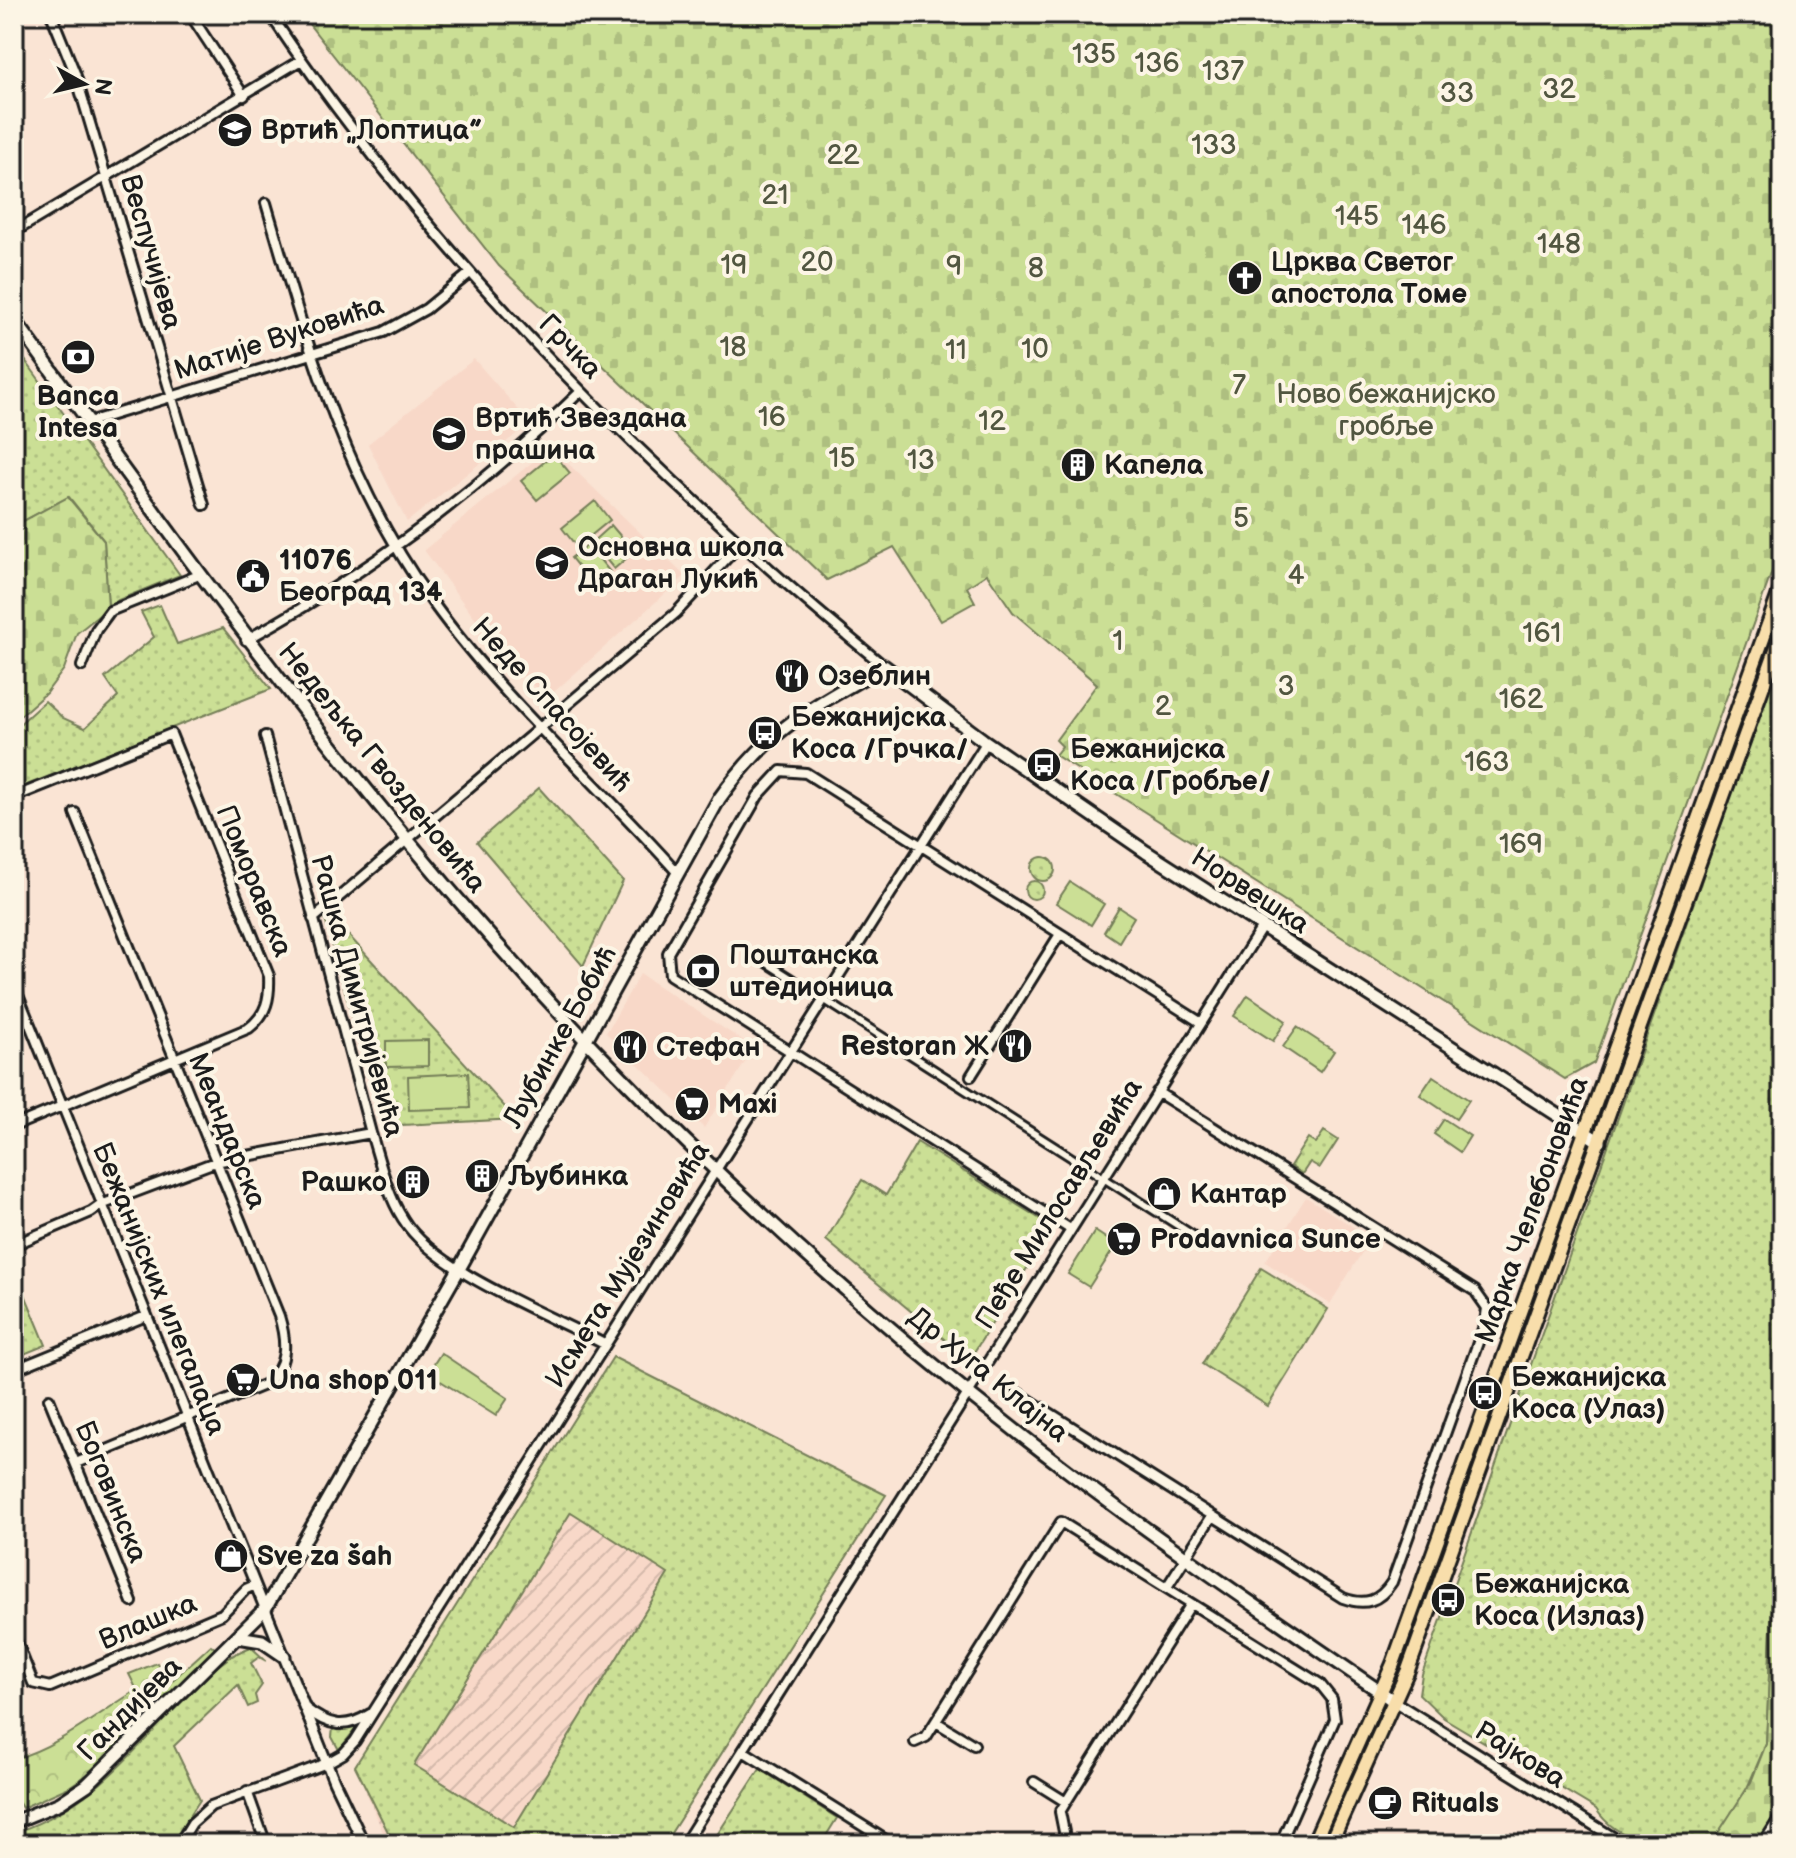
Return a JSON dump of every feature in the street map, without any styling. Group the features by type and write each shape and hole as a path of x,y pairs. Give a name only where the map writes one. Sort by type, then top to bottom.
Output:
{"main road":[{"name":"Недељка Гвозденовића","path":"14,319 246,640 406,840 586,1040"},
{"name":"Марка Челебоновића","path":"1313,1844 1382,1693 1782,586"},
{"name":"Марка Челебоновића","path":"1330,1844 1395,1702 1782,633"},
{"name":"Норвешка","path":"884,666 986,743 1262,927 1600,1142"},
{"name":"Љубинке Бобић","path":"265,1609 459,1269 719,799 764,742 797,716 884,666"},
{"path":"1730,732 1744,737"},
{"name":"Др Хуга Клајна","path":"586,1040 715,1169 967,1392 1186,1558 1395,1702"},
{"name":"Гандијева","path":"14,1822 60,1803 87,1785 265,1609"},
{"path":"238,1637 262,1641 284,1656"}],"street":[{"name":"Веспучијева","path":"51,14 75,73 204,505"},
{"path":"190,14 244,96"},
{"name":"Грчка","path":"270,14 301,60 470,273 581,391 637,449 740,544 884,666"},
{"path":"14,232 301,60"},
{"name":"Неде Спасојевић","path":"266,203 310,355 353,465 396,547 452,628 540,727 677,872"},
{"name":"Матије Вуковића","path":"89,422 390,329 426,309 470,273"},
{"path":"246,640 396,547 486,477 581,391"},
{"path":"313,919 676,613 740,544"},
{"path":"82,666 97,628 110,611 199,575"},
{"name":"Поморавска","path":"14,797 171,734 269,976 260,1020 175,1062 14,1126"},
{"name":"Рашка Димитријевића","path":"265,736 371,1133 386,1183 402,1219 433,1252 459,1269 604,1344"},
{"name":"Исмета Мујезиновића","path":"327,1763 347,1750 374,1711 986,743"},
{"path":"1070,1229 681,983 667,969 668,953 758,796 775,775 799,771 1200,1022"},
{"name":"Меандарска","path":"75,813 279,1316 285,1346 284,1360 275,1377 266,1384 76,1463"},
{"name":"Пеђе Милосављевића","path":"684,1844 1262,927"},
{"path":"971,1076 1060,934"},
{"path":"756,956 1104,1175 1210,1246"},
{"name":"Бежанијских илегалаца","path":"14,985 265,1609"},
{"path":"1018,1393 1343,1598 1367,1603 1382,1596 1392,1582 1482,1332 1487,1308 1475,1291 1157,1092"},
{"path":"14,1245 101,1205 215,1162 371,1133"},
{"path":"14,1370 146,1316"},
{"name":"Боговинска","path":"49,1399 132,1602"},
{"path":"1167,1587 1212,1516"},
{"path":"915,1742 926,1737 936,1722 1061,1522 1320,1684 1332,1699 1336,1716 1280,1844"},
{"name":"Влашка","path":"14,1635 33,1683 50,1687 222,1614 246,1589 255,1585"},
{"path":"1064,1832 1060,1812 1191,1604"},
{"path":"265,1609 327,1763 364,1844"},
{"name":"Рајкова","path":"1395,1702 1624,1844"},
{"path":"305,1708 324,1722 339,1725 360,1720 374,1711"},
{"path":"936,1722 974,1745"},
{"path":"743,1751 892,1844"},
{"path":"179,1844 206,1809 327,1763"},
{"path":"1034,1782 1066,1802"},
{"path":"247,1791 266,1844"},
{"path":"1763,1844 1782,1814"}],"shaded area":[{"name":"Вртић Звездана прашина","path":"474,359 530,423 407,522 368,444"},
{"name":"Основна школа Драган Лукић","path":"551,447 685,576 546,699 498,650 424,550"},
{"path":"640,974 754,1048 704,1128 606,1033"},
{"path":"1306,1197 1371,1238 1330,1304 1265,1262"},
{"path":"613,1357 886,1495 665,1844 388,1844 355,1766"}],"green space":[{"name":"Ново бежанијско гробље","path":"301,14 1782,14 1782,544 1594,1063 1565,1079 1055,755 1062,746 1056,740 1097,684 1013,612 987,574 967,587 975,602 941,621 894,547 827,580 499,266"},
{"path":"25,360 180,575 118,600 108,608 104,541 69,497 14,526 14,363"},
{"path":"554,454 570,473 537,500 521,481"},
{"path":"68,497 104,541 108,608 77,633 64,669 46,693 14,721 14,526"},
{"path":"595,501 610,520 577,547 562,528"},
{"path":"611,525 634,552 614,569 592,542"},
{"path":"588,545 610,572 594,586 571,558"},
{"path":"160,605 177,644 223,628 271,689 14,790 14,729 45,701 63,718 85,728 118,697 105,678 154,637 141,612"},
{"path":"1782,652 1782,1567 1774,1563 1766,1744 1745,1793 1711,1844 1663,1843 1619,1831 1606,1822 1596,1809 1444,1718 1419,1694 1422,1674"},
{"path":"539,788 623,881 583,966 477,842"},
{"path":"1043,857 1052,860 1055,869 1052,878 1043,881 1034,878 1031,869 1034,860"},
{"path":"1030,881 1038,881 1043,890 1041,897 1030,899 1025,894 1025,886"},
{"path":"1070,882 1104,904 1091,925 1056,903"},
{"path":"1119,907 1134,917 1119,942 1104,932"},
{"path":"330,915 516,1119 383,1126 325,919"},
{"path":"1248,995 1286,1021 1273,1041 1234,1016"},
{"path":"1297,1027 1334,1051 1320,1072 1283,1047"},
{"path":"428,1040 428,1066 386,1067 386,1041"},
{"path":"468,1073 470,1108 409,1110 408,1076"},
{"path":"1433,1076 1469,1100 1456,1119 1420,1095"},
{"path":"1444,1119 1470,1136 1460,1152 1434,1134"},
{"path":"1324,1131 1338,1140 1320,1168 1310,1162 1302,1174 1290,1166 1308,1138 1316,1143"},
{"path":"917,1142 1053,1227 969,1360 826,1240 862,1180 886,1195"},
{"path":"1095,1231 1116,1245 1089,1287 1068,1274"},
{"path":"14,1268 46,1345 14,1358"},
{"path":"1261,1268 1328,1309 1268,1406 1202,1364"},
{"path":"441,1353 508,1398 496,1416 428,1373"},
{"path":"613,1357 886,1495 664,1844 394,1844 355,1766","holes":["571,1512 668,1574 514,1827 414,1765"]},
{"path":"1774,1562 1782,1567 1782,1844 1711,1844 1751,1782 1766,1744"},
{"path":"211,1645 217,1650 98,1767 69,1787 22,1808 14,1795 14,1759 46,1747 137,1690 129,1674 157,1663 167,1685"},
{"path":"251,1647 266,1661 259,1657 251,1663 262,1685 255,1695 257,1703 248,1707 238,1685 174,1746 200,1800 171,1844 38,1844 20,1839 19,1831 68,1808 107,1778 212,1670"},
{"path":"357,1727 339,1750 332,1737 333,1728"},
{"path":"760,1769 837,1818 821,1844 711,1844"}],"place":[{"name":"Вртић „Лоптица”","path":"235,130"},
{"name":"Црква Светог апостола Томе","path":"1245,278"},
{"name":"Banca Intesa","path":"78,357"},
{"name":"Вртић Звездана прашина","path":"449,434"},
{"name":"Капела","path":"1078,465"},
{"name":"Основна школа Драган Лукић","path":"552,563"},
{"name":"11076 Београд 134","path":"253,576"},
{"name":"Озеблин","path":"792,676"},
{"name":"Бежанијска Коса /Грчка/","path":"765,733"},
{"name":"Бежанијска Коса /Гробље/","path":"1044,765"},
{"name":"Поштанска штедионица","path":"703,971"},
{"name":"Restoran Ж","path":"1015,1046"},
{"name":"Стефан","path":"630,1047"},
{"name":"Maxi","path":"692,1104"},
{"name":"Љубинка","path":"482,1176"},
{"name":"Рашко","path":"413,1182"},
{"name":"Кантар","path":"1164,1194"},
{"name":"Prodavnica Sunce","path":"1124,1239"},
{"name":"Una shop 011","path":"243,1380"},
{"name":"Бежанијска Коса (Улаз)","path":"1485,1393"},
{"name":"Sve za šah","path":"231,1556"},
{"name":"Бежанијска Коса (Излаз)","path":"1448,1600"},
{"name":"Rituals","path":"1385,1803"}],"park label":[{"name":"135","path":"1094,54"},
{"name":"136","path":"1157,63"},
{"name":"137","path":"1223,71"},
{"name":"32","path":"1559,89"},
{"name":"33","path":"1457,93"},
{"name":"133","path":"1214,145"},
{"name":"22","path":"843,155"},
{"name":"21","path":"775,195"},
{"name":"145","path":"1357,216"},
{"name":"146","path":"1424,225"},
{"name":"148","path":"1559,244"},
{"name":"20","path":"817,262"},
{"name":"19","path":"734,265"},
{"name":"9","path":"954,266"},
{"name":"8","path":"1036,268"},
{"name":"18","path":"733,347"},
{"name":"10","path":"1035,349"},
{"name":"11","path":"956,350"},
{"name":"7","path":"1239,385"},
{"name":"16","path":"772,417"},
{"name":"12","path":"992,421"},
{"name":"15","path":"842,458"},
{"name":"13","path":"921,460"},
{"name":"5","path":"1241,518"},
{"name":"4","path":"1296,575"},
{"name":"161","path":"1542,633"},
{"name":"1","path":"1118,641"},
{"name":"3","path":"1286,686"},
{"name":"162","path":"1521,699"},
{"name":"2","path":"1163,706"},
{"name":"163","path":"1487,762"},
{"name":"169","path":"1521,844"}]}
